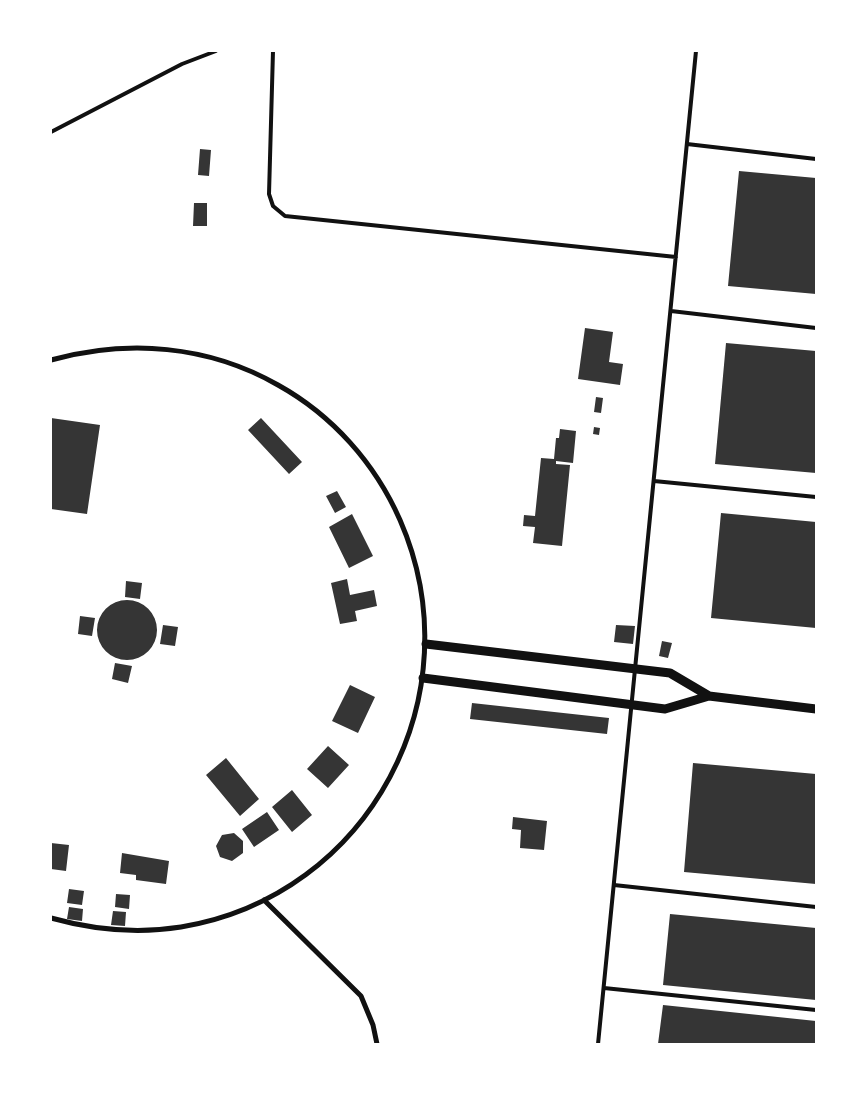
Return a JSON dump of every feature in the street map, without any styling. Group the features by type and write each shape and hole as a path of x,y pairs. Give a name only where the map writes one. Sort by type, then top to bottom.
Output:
{"street":[{"path":"51,360 113,348 152,348 182,351 227,362 248,370 269,380 308,404 343,435 358,452 385,490 396,510 419,575 424,606 426,644 423,678 412,729 402,753 378,798 347,839 328,857 287,888 264,900 216,919 158,930 113,930 51,918"},
{"path":"426,644 670,673 710,696"},
{"path":"423,678 664,709 710,696 816,709"},
{"path":"264,900 361,996 373,1026 377,1044"}],"lane":[{"path":"51,132 182,64 216,51"},
{"path":"273,51 269,194 273,206 285,216 676,257"},
{"path":"598,1044 696,51"},
{"path":"687,144 816,159"},
{"path":"671,311 816,328"},
{"path":"654,481 816,497"},
{"path":"614,885 816,907"},
{"path":"604,988 816,1010"}],"building":[{"path":"200,149 211,150 209,176 198,175"},
{"path":"739,171 816,178 816,294 728,286"},
{"path":"194,203 207,203 207,226 193,226"},
{"path":"585,328 613,332 609,362 623,364 620,385 578,379"},
{"path":"726,343 816,351 816,473 715,464"},
{"path":"596,397 603,398 601,413 594,412"},
{"path":"51,418 100,425 87,514 51,509"},
{"path":"261,418 302,462 289,474 248,430"},
{"path":"594,427 600,428 599,435 593,434"},
{"path":"560,429 576,431 573,463 556,461 556,464 570,465 562,546 533,543 535,527 523,526 524,515 535,516 541,458 554,459 556,438 559,438"},
{"path":"337,491 346,507 335,513 326,496"},
{"path":"721,513 816,522 816,628 711,618"},
{"path":"352,514 373,556 349,568 329,527"},
{"path":"347,579 350,595 374,590 377,606 355,611 357,621 340,624 331,583"},
{"path":"126,581 142,583 140,599 125,597"},
{"path":"121,600 133,600 144,605 152,613 157,624 155,642 144,655 133,660 121,660 110,655 102,647 97,636 97,624 102,613 110,605"},
{"path":"80,616 95,618 92,636 78,634"},
{"path":"163,625 178,627 175,646 160,644"},
{"path":"616,625 635,626 633,644 614,642"},
{"path":"662,641 672,643 668,658 659,656"},
{"path":"115,663 132,666 128,683 112,679"},
{"path":"350,685 375,697 358,733 332,721"},
{"path":"472,703 609,718 607,734 470,719"},
{"path":"328,746 349,765 328,788 307,769"},
{"path":"226,758 259,799 240,816 206,775"},
{"path":"693,763 816,774 816,884 684,872"},
{"path":"292,790 312,815 292,832 272,807"},
{"path":"267,812 279,830 254,847 242,829"},
{"path":"513,817 547,821 544,850 520,848 521,830 512,829"},
{"path":"234,833 243,841 243,853 232,861 220,857 216,846 222,835"},
{"path":"51,843 69,845 66,871 51,869"},
{"path":"122,853 169,861 166,884 136,880 136,875 120,873"},
{"path":"69,889 84,891 82,905 67,903"},
{"path":"116,894 130,895 129,909 115,907"},
{"path":"69,907 83,909 82,921 67,919"},
{"path":"113,911 126,912 125,926 111,925"},
{"path":"670,914 816,928 816,1000 663,985"},
{"path":"663,1005 816,1021 816,1044 658,1044"}]}
